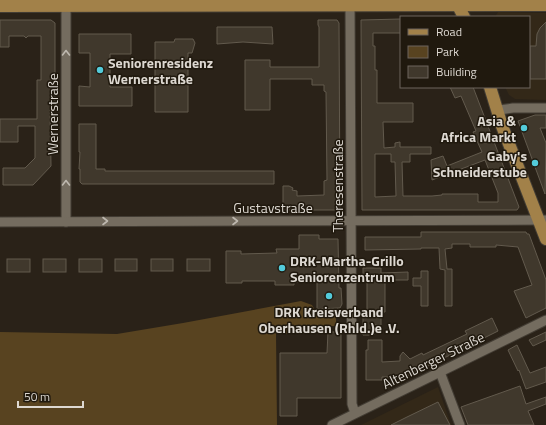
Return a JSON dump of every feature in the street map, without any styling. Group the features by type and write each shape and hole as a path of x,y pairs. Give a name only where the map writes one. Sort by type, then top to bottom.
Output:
{"main road":[{"path":"392,5 404,0"},
{"path":"456,2 463,16"},
{"path":"0,6 392,5 456,2 546,5"},
{"path":"490,88 499,110 502,126 534,209 543,220 546,239"}],"street":[{"name":"Wernerstraße","path":"66,5 66,222"},
{"name":"Theresenstraße","path":"350,5 352,404 355,414"},
{"path":"499,110 513,108 546,108"},
{"name":"Gustavstraße","path":"0,222 543,220"},
{"name":"Altenberger Straße","path":"332,425 546,320"},
{"path":"440,372 460,425"}],"shaded area":[{"path":"498,12 546,13 546,100 515,99 509,95 506,88 530,88 530,16 496,16"},
{"path":"438,387 451,425 361,425"}],"green space":[{"path":"301,301 312,305 316,312 336,312 336,326 324,326 321,333 276,334 277,425 0,425 0,332 117,334"}],"building":[{"path":"400,19 400,33 373,33 373,46 375,46 375,70 377,70 377,103 413,103 413,122 383,122 384,148 395,147 395,143 400,142 400,147 431,147 431,154 410,154 410,162 402,162 403,196 478,194 478,202 498,202 498,193 485,160 432,180 431,160 443,156 447,166 482,152 473,132 476,131 461,96 455,98 450,88 473,88 519,207 517,210 362,210 361,20","holes":["375,154 391,154 391,162 395,162 396,196 375,197"]},
{"path":"0,20 51,20 55,23 55,110 50,110 51,166 33,185 3,185 3,168 25,168 35,158 35,126 18,126 18,142 0,142 0,119 37,119 37,80 41,80 41,36 28,36 26,38 24,36 9,36 9,47 0,47"},
{"path":"318,20 337,20 339,23 340,210 283,210 283,186 293,188 292,190 297,191 297,196 324,195 324,181 327,180 326,92 324,91 324,85 312,85 312,79 270,79 270,110 245,110 245,60 270,60 270,67 319,67"},
{"path":"546,22 546,79 530,79 530,46 536,46 537,34"},
{"path":"217,27 272,27 273,44 243,42 217,44"},
{"name":"Seniorenresidenz Wernerstraße","path":"79,34 131,34 131,54 110,54 110,87 132,87 132,106 79,106 79,86 90,87 90,53 79,53"},
{"path":"175,39 193,39 195,43 192,53 188,53 188,112 155,112 155,42 174,42"},
{"path":"535,115 546,115 546,128 540,128 546,143 545,194 518,121"},
{"path":"79,124 96,124 96,169 105,169 105,171 274,171 274,184 82,184 80,182 79,169"},
{"path":"421,232 526,232 529,234 546,280 546,308 526,318 514,291 532,285 518,247 496,245 496,247 470,247 470,244 452,244 452,248 445,249 447,269 452,269 452,306 445,306 445,270 440,269 439,248 365,250 365,237 421,237"},
{"name":"DRK-Martha-Grillo Seniorenzentrum","path":"299,235 319,235 319,239 338,239 339,288 341,288 342,304 340,308 317,309 317,281 294,282 294,285 275,285 275,281 242,281 242,283 226,283 226,251 241,251 241,254 277,253 276,249 299,249"},
{"path":"7,259 30,259 30,272 7,272"},
{"path":"43,259 66,259 66,272 43,272"},
{"path":"79,259 102,259 102,272 79,272"},
{"path":"115,259 137,259 137,271 115,271"},
{"path":"151,259 173,259 173,271 151,271"},
{"path":"187,259 210,259 210,271 187,271"},
{"path":"363,268 381,268 381,273 408,272 408,280 385,280 385,312 381,312 381,325 374,325 374,335 363,335 363,311 367,311 367,279 363,279"},
{"path":"421,271 428,271 428,306 421,306 421,286 413,286 413,278 421,278"},
{"path":"492,318 498,331 428,366 405,377 382,377 382,380 366,380 366,350 368,350 368,340 382,340 382,362 400,361 400,356 403,352 410,359 422,353 423,355 467,334 465,331"},
{"path":"328,332 341,332 341,398 297,398 297,416 280,416 280,353 327,353"},
{"path":"546,332 546,340 533,346 529,340"},
{"path":"517,345 530,373 546,367 546,382 526,389 519,370 518,371 508,350"},
{"path":"520,386 526,404 546,397 546,404 528,411 534,425 468,425 461,407"},
{"path":"438,402 450,425 391,425 407,417"}],"place":[{"name":"Seniorenresidenz Wernerstraße","path":"100,70"},
{"name":"Asia & Africa Markt","path":"524,128"},
{"name":"Gaby's Schneiderstube","path":"535,163"},
{"name":"DRK-Martha-Grillo Seniorenzentrum","path":"282,268"},
{"name":"DRK Kreisverband Oberhausen (Rhld.)e .V.","path":"329,296"}]}
